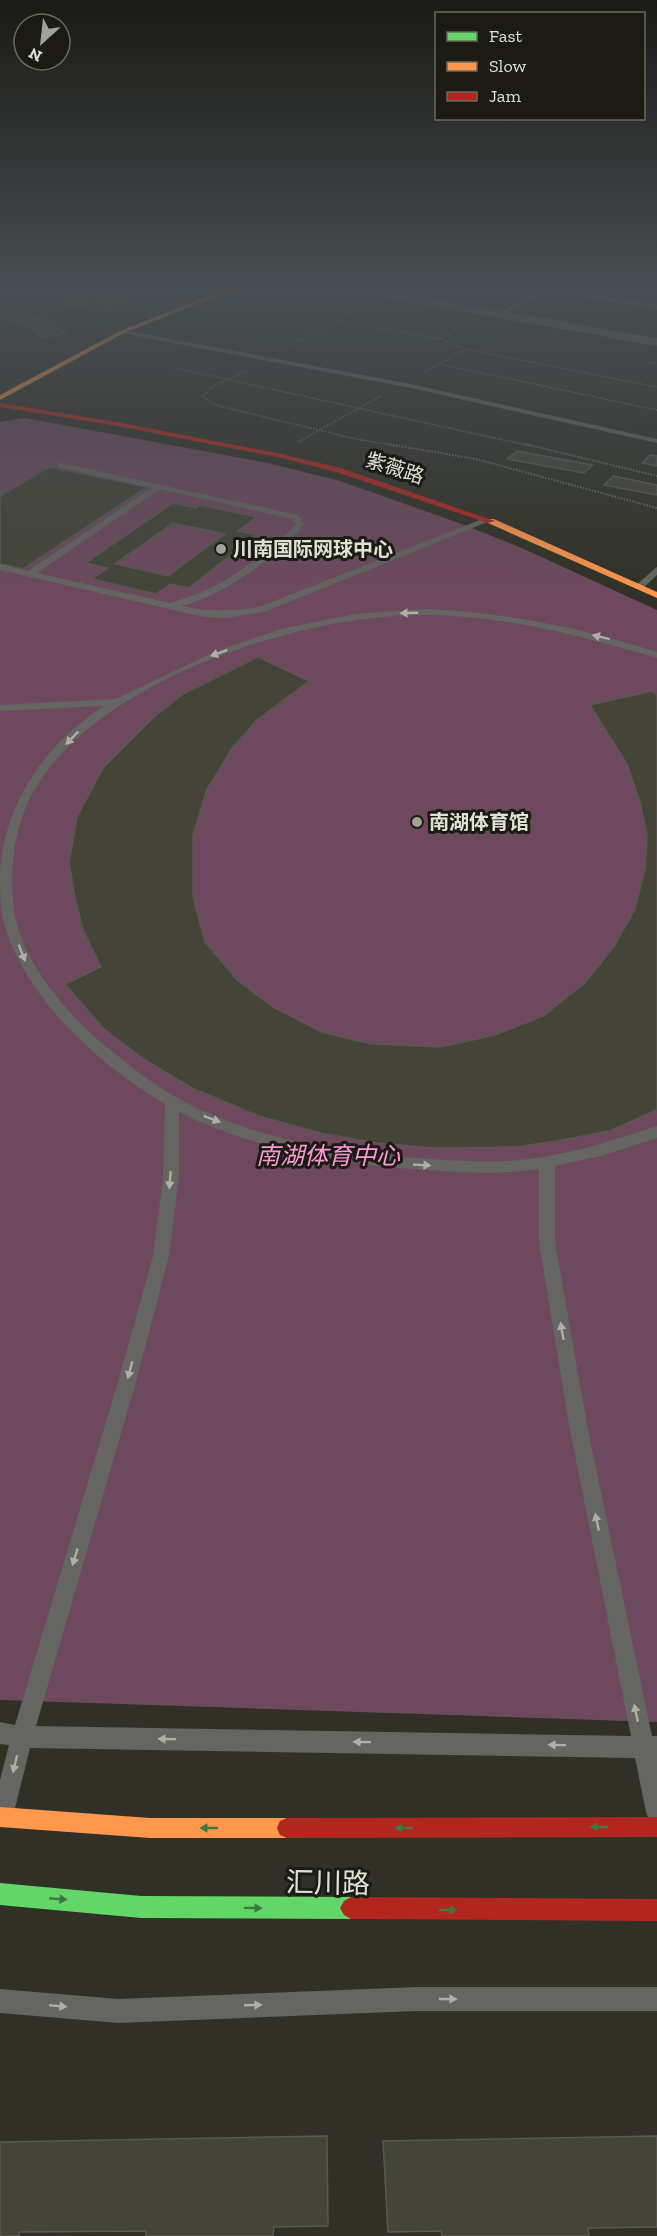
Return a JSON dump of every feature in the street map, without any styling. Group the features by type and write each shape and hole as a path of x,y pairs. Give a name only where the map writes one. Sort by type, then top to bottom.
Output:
{"main road":[{"path":"0,398 14,390"},
{"name":"紫薇路","path":"0,405 117,424 277,455 349,474 488,520 657,595"},
{"path":"1,1817 150,1828 657,1827"},
{"name":"汇川路","path":"0,1894 141,1907 657,1910"}],"lane":[{"path":"430,390 657,441"},
{"path":"61,465 282,512 296,517 300,524 294,532 221,587 200,598 165,607"},
{"path":"29,574 159,486"},
{"path":"0,567 165,607 204,614 226,615 261,610 488,520"},
{"path":"639,587 657,570"},
{"path":"657,655 609,639 512,619 423,612 379,614 294,628 210,656 117,702 70,739 28,792 15,820 8,858 4,912 25,960 49,1001 87,1038 134,1076 185,1108 234,1127 303,1148 354,1159 421,1165 489,1167 547,1162 615,1147 657,1132"},
{"path":"0,708 117,702"},
{"path":"1,1817 22,1737 127,1382 161,1256 171,1178 172,1100"},
{"path":"547,1162 547,1242 579,1430 650,1747 657,1812"},
{"path":"0,1733 22,1737 650,1747"},
{"path":"0,2001 118,2011 417,1999 657,1999"}],"path":[{"path":"208,390 202,397 219,406 356,439 476,459 657,508"},
{"path":"280,390 657,476"},
{"path":"277,455 391,390"},
{"path":"564,390 657,410"}],"green space":[{"name":"南湖体育中心","path":"25,418 268,463 340,481 462,524 524,549 657,610 657,1722 0,1700 0,422"}],"building":[{"path":"517,451 593,465 584,473 507,459"},
{"path":"650,455 657,456 657,466 642,463"},
{"path":"49,467 147,487 23,569 0,564 0,496"},
{"path":"613,476 657,485 657,495 604,485"},
{"name":"川南国际网球中心","path":"173,503 196,508 199,505 257,517 238,531 256,535 189,588 170,584 156,594 92,579 108,568 86,563","holes":["173,523 225,534 168,576 115,564"]},
{"path":"258,657 309,681 257,720 233,747 207,789 193,835 193,897 205,942 237,980 273,1007 322,1032 371,1044 441,1047 495,1035 543,1016 586,982 615,945 635,909 645,869 647,835 640,802 627,764 590,705 652,691 657,695 657,1110 609,1131 515,1147 437,1148 377,1143 320,1133 259,1116 192,1088 145,1060 103,1028 65,984 101,967 83,930 69,862 77,817 103,768 152,719 183,694"},
{"path":"327,2136 328,2226 274,2227 273,2236 146,2236 146,2231 19,2232 19,2236 0,2236 0,2142"},
{"path":"657,2136 657,2227 588,2228 589,2236 442,2236 441,2231 388,2232 383,2141"}],"traffic: fast":[{"path":"0,1894 141,1907 351,1908"}],"traffic: slow":[{"path":"0,398 14,390"},
{"path":"491,521 657,595"},
{"path":"0,1817 150,1828 287,1828"}],"traffic: jam":[{"path":"0,405 117,424 277,455 338,470 491,521"},
{"path":"287,1828 657,1827"},
{"path":"351,1908 657,1910"}],"place":[{"name":"川南国际网球中心","path":"221,549"},
{"name":"南湖体育馆","path":"417,822"}]}
